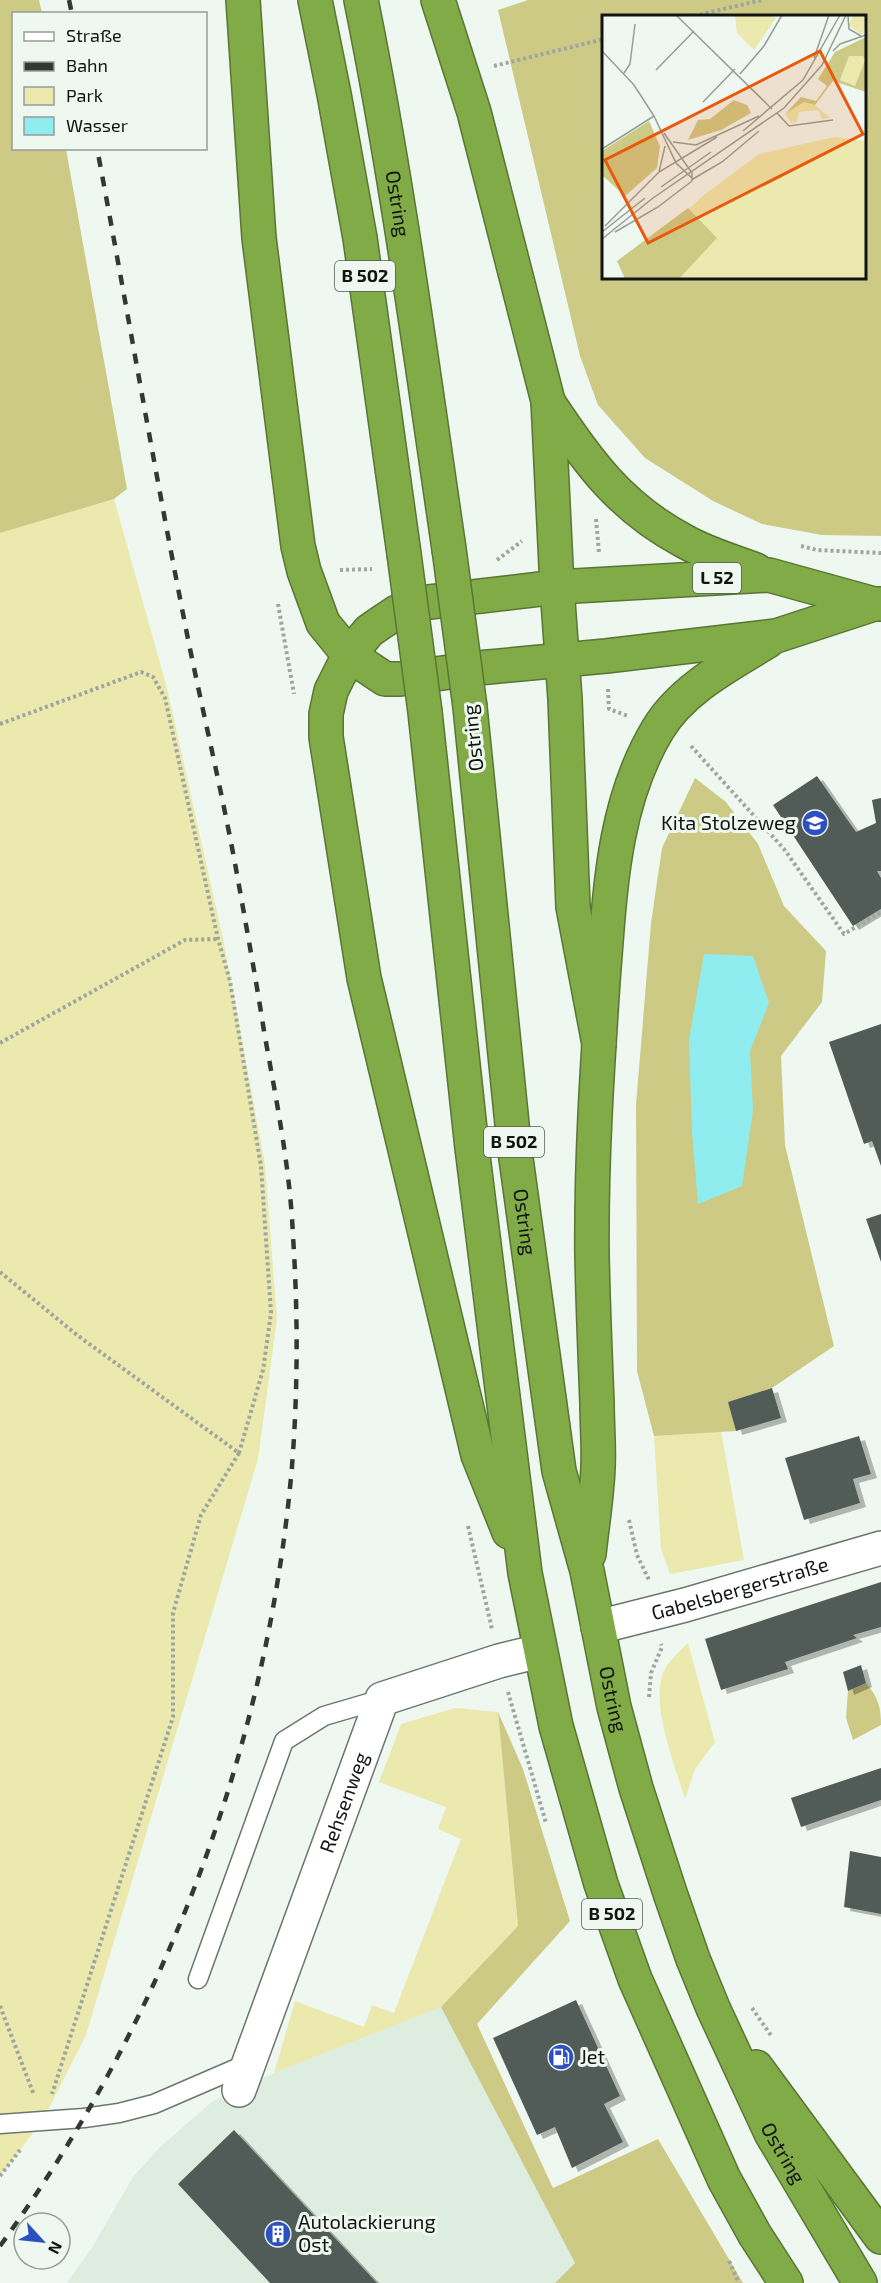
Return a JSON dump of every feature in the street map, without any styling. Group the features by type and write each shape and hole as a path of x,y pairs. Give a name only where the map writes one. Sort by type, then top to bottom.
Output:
{"highway":[{"path":"243,0 259,238 298,546 304,571 323,623 349,655 385,679 400,680 478,668 776,636 877,604"},
{"name":"B 502","path":"315,0 360,238 404,554 424,712 472,1148 525,1573 540,1651 556,1726 601,1884 635,1979 724,2179 754,2235 786,2283"},
{"name":"Ostring","path":"361,0 378,84 403,235 449,549 470,707 515,1155 559,1471 587,1571 614,1707 636,1788 693,1959 771,2133 860,2283"},
{"path":"438,0 474,112 548,401 563,660 573,907 599,1044"},
{"path":"548,401 601,477 617,494 642,514 704,551 769,575"},
{"name":"L 52","path":"349,655 374,627 397,612 421,603 557,587 769,575 877,604"},
{"path":"587,1571 598,1467 592,1253 599,1044 608,910 619,830 627,797 640,762 659,727 681,701 721,669 776,636"},
{"path":"349,655 331,691 326,714 326,737 364,978 478,1455 525,1573"},
{"path":"713,2008 881,2237"},
{"path":"754,2235 770,2283"}],"street":[{"name":"Gabelsbergerstraße","path":"598,1627 655,1613 881,1548"},
{"path":"382,1699 500,1661 540,1651"},
{"name":"Rehsenweg","path":"244,2076 382,1699"}],"lane":[{"path":"198,1979 284,1741 324,1716 382,1699"},
{"name":"Rehsenweg","path":"0,2124 84,2118 118,2113 244,2076"}],"path":[{"path":"698,15 762,0"},
{"path":"490,66 602,39"},
{"path":"798,546 817,550 881,553"},
{"path":"0,724 141,672 153,677 165,698 218,939 230,981 261,1166 271,1313 263,1370 239,1453 201,1515 173,1613 173,1717 43,2120"},
{"path":"691,746 784,849 844,934 881,912"},
{"path":"0,1043 185,940 218,939"},
{"path":"0,1272 77,1335 239,1453"},
{"path":"651,1705 648,1694 651,1673 662,1647 655,1613"},
{"path":"751,2006 776,2044"}],"shaded area":[{"path":"0,0 39,0 42,12 12,12 12,150 66,150 127,489 114,499 0,533"},
{"path":"528,0 881,0 881,536 822,535 762,524 713,501 645,458 598,405 580,356 498,10"},
{"path":"695,778 726,802 758,844 784,906 826,951 822,1002 781,1056 785,1145 834,1346 772,1388 729,1402 736,1431 654,1436 637,1371 636,1105 651,923 662,848"},
{"path":"866,1683 878,1702 881,1725 853,1740 846,1718 848,1691"},
{"path":"498,1712 523,1769 570,1921 477,2024 553,2188 658,2139 743,2283 555,2283 575,2263 441,2007 518,1926"},
{"path":"441,2007 575,2263 555,2283 67,2283 93,2246 133,2177 159,2148 213,2101 274,2073"}],"green space":[{"path":"114,499 167,688 223,939 265,1165 277,1319 258,1459 86,2035 43,2120 0,2176 0,533"},
{"path":"721,1431 744,1560 670,1574 661,1549 654,1436"},
{"path":"688,1643 715,1742 695,1769 685,1799 662,1721 660,1690 666,1667"},
{"path":"455,1708 498,1712 518,1926 441,2007 274,2073 295,2001 364,2027 372,2005 394,2013 461,1839 438,1829 446,1807 379,1782 401,1724"}],"water":[{"path":"704,954 753,956 769,1003 750,1051 753,1110 742,1186 698,1204 692,1132 689,1040"}],"building":[{"path":"817,776 856,832 876,823 872,800 881,798 881,871 877,871 881,878 881,909 853,926 773,805"},
{"path":"881,1024 881,1166 872,1141 864,1144 829,1042"},
{"path":"881,1214 881,1262 866,1219"},
{"path":"772,1388 781,1418 736,1431 728,1402"},
{"path":"859,1436 871,1474 853,1479 860,1503 804,1520 785,1458"},
{"path":"881,1582 881,1627 853,1635 857,1638 785,1662 788,1669 721,1690 705,1639"},
{"path":"861,1665 866,1683 848,1691 843,1672"},
{"path":"881,1768 881,1800 801,1827 791,1798"},
{"path":"850,1851 881,1857 881,1914 844,1907"},
{"path":"576,2000 620,2096 604,2104 623,2142 572,2168 555,2127 537,2135 493,2038"},
{"name":"Autolackierung Ost","path":"234,2130 377,2283 270,2283 178,2184"}],"railway":[{"path":"69,0 72,12"},
{"path":"0,2246 59,2159 112,2068 159,1973 199,1876 233,1776 259,1674 279,1571 292,1466 295,1409 297,1351 295,1265 289,1184 282,1133 233,850 189,644 97,150"}],"place":[{"name":"Kita Stolzeweg","path":"815,823"},
{"name":"Jet","path":"561,2057"},
{"name":"Autolackierung Ost","path":"278,2234"}]}
